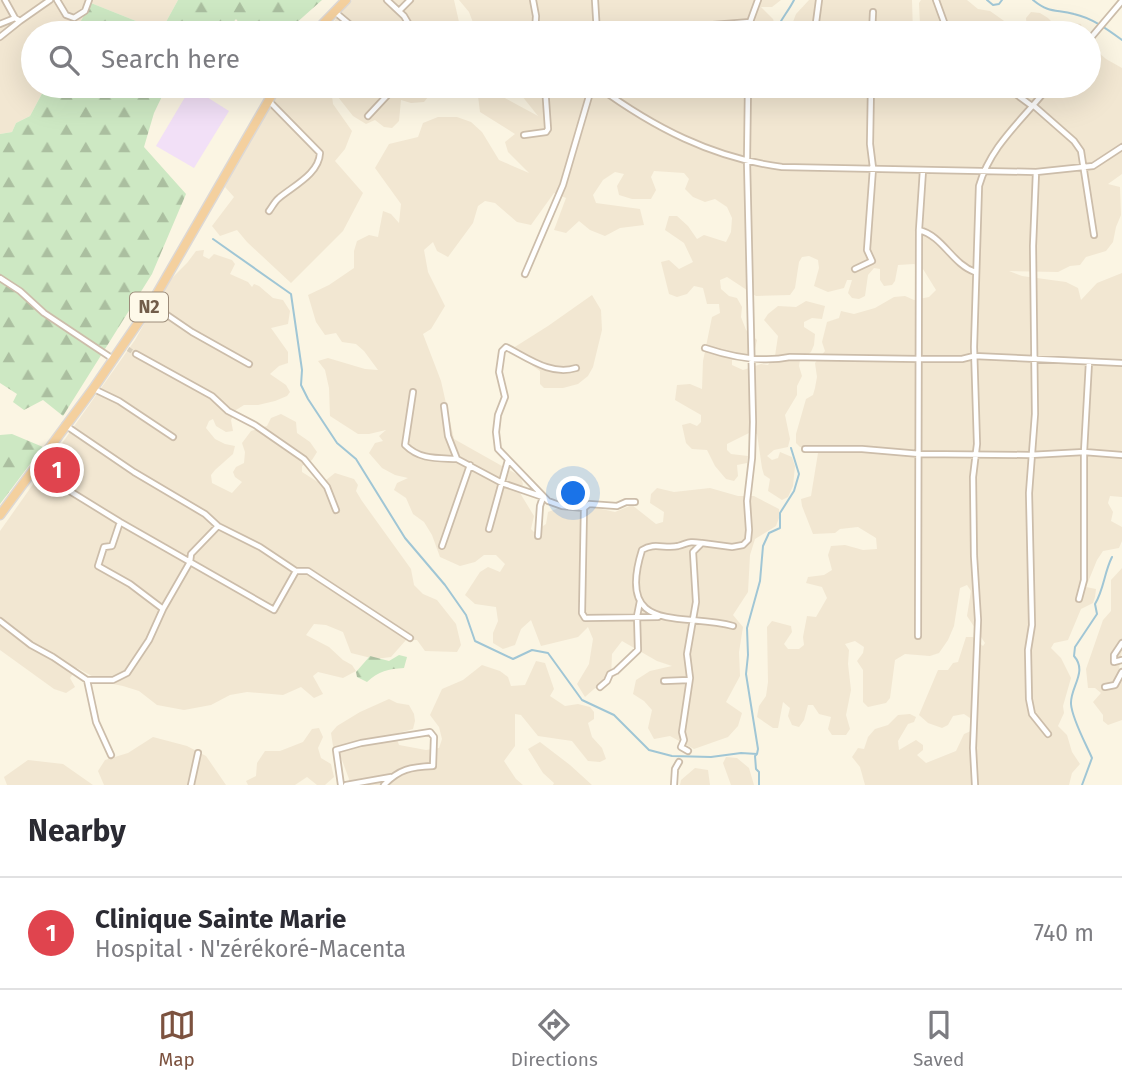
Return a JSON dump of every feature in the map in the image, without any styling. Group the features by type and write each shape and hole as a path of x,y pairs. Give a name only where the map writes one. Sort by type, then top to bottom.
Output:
{"highway":[{"path":"325,21 346,0"},
{"name":"N2","path":"0,515 113,360 126,348 268,100"}],"street":[{"path":"5,0 18,20"},
{"path":"0,37 18,20 50,0"},
{"path":"57,0 66,16 74,18 85,10 89,0"},
{"path":"387,0 406,21"},
{"path":"399,11 410,0"},
{"path":"533,0 536,21"},
{"path":"596,0 597,21"},
{"path":"750,21 758,0"},
{"path":"816,21 818,0"},
{"path":"936,0 944,21"},
{"path":"1101,24 1122,1"},
{"path":"335,11 346,21"},
{"path":"873,12 873,21"},
{"path":"0,24 18,20"},
{"path":"369,116 386,98"},
{"path":"524,135 546,132 548,129 546,98"},
{"path":"525,274 563,186 591,98"},
{"path":"613,98 679,138 747,161 782,167 1036,172 1093,166 1122,147"},
{"path":"600,687 610,674 638,650 639,601 636,577 642,550 653,545 676,547 688,541 732,547 743,545 748,540 747,501 752,458 752,359 748,98"},
{"path":"855,269 872,261 867,250 873,168 870,144 871,98"},
{"path":"1021,98 1074,141 1081,151 1094,235"},
{"path":"975,785 973,748 978,620 973,477 975,272 979,186 984,170 998,146 1039,98"},
{"path":"268,100 320,153 319,160 302,180 278,198 268,211"},
{"path":"918,636 919,230 923,170"},
{"path":"1036,172 1033,246 1034,439 1030,455 1028,494 1032,625 1028,650 1029,699 1032,714 1048,734"},
{"path":"919,230 929,233 965,268 975,272"},
{"path":"0,278 20,291 44,313 113,360"},
{"path":"151,304 192,332 249,364"},
{"path":"576,368 564,372 539,365 506,347 502,351 499,372 505,397 498,415 498,449 548,501 562,506 584,508 589,504 617,506 635,502"},
{"path":"705,348 723,354 774,360 789,357 962,359 974,356 1122,363"},
{"path":"136,354 212,396 228,411 255,425 304,458 327,487 336,510"},
{"path":"1079,598 1084,580 1084,452 1088,362"},
{"path":"93,389 119,401 173,437"},
{"path":"413,393 405,445 413,453 425,458 457,459 502,483 543,496"},
{"path":"444,406 448,436 457,459"},
{"path":"65,425 134,472 205,514 218,526 260,547 296,571 308,571 410,638"},
{"path":"805,449 862,449 920,454 1030,455 1084,452 1122,456"},
{"path":"489,529 508,460"},
{"path":"442,546 470,465"},
{"path":"34,469 120,522 274,610 296,571"},
{"path":"538,536 543,496"},
{"path":"584,508 584,618 662,617"},
{"path":"120,522 112,546 104,547 98,566 130,584 163,609"},
{"path":"0,621 31,645 87,680 113,680 127,673 149,640 190,562 191,554 218,526"},
{"path":"688,751 681,747 684,740 682,732 689,680 687,654 696,602 693,552 702,543"},
{"path":"639,601 647,611 662,617 733,626"},
{"path":"1122,643 1114,654 1114,662 1122,660"},
{"path":"1105,687 1115,685 1122,672"},
{"path":"87,680 96,722 111,755"},
{"path":"664,681 689,680"},
{"path":"384,785 392,777 396,773 433,766 434,737 430,732 361,743 336,750 343,785 392,777"},
{"path":"191,785 198,753"},
{"path":"674,785 675,769 679,762"}],"shaded area":[{"path":"0,0 178,0 166,21 136,21 91,3 81,21 21,21 21,98 40,98 30,116 16,123 12,132 0,134"},
{"path":"352,0 454,0 459,21 334,21"},
{"path":"459,0 781,0 772,7 761,7 774,21 472,21"},
{"path":"809,0 912,0 913,21 793,21"},
{"path":"921,0 967,0 978,9 990,11 1004,21 920,21"},
{"path":"1031,12 1040,13 1051,21 1026,21"},
{"path":"1101,55 1122,68 1122,174 1108,184 1120,187 1121,215 1113,242 1106,251 1086,257 1080,265 1058,272 1009,271 1022,276 1066,282 1078,288 1081,300 1097,283 1122,273 1122,497 1110,496 1108,503 1113,512 1111,521 1122,527 1122,541 1119,548 1103,551 1097,560 1086,587 1096,589 1093,603 1081,609 1068,640 1054,643 1051,648 1061,658 1071,678 1063,706 1064,713 1058,726 1067,735 1072,752 1080,764 1072,773 1069,785 865,785 860,767 852,757 858,748 864,749 868,737 875,729 888,725 898,715 910,714 916,717 914,722 908,724 898,741 899,750 916,740 923,745 923,750 917,755 926,763 956,751 964,734 971,731 970,718 964,714 953,716 948,725 942,728 928,723 919,715 938,670 948,670 953,663 958,662 966,637 973,637 983,646 985,643 967,616 971,591 967,585 960,588 954,626 939,653 930,656 905,654 895,660 890,698 886,703 868,707 863,702 863,670 857,661 864,647 855,641 845,644 849,650 851,690 846,715 850,729 846,735 832,735 828,729 831,717 819,714 813,705 808,705 799,727 792,725 788,716 790,708 783,702 778,728 773,728 757,717 759,706 766,696 768,682 767,627 772,621 791,626 792,632 784,644 788,649 799,649 804,645 807,616 816,617 827,598 822,587 806,583 808,577 824,575 832,570 828,555 831,546 877,549 876,538 858,527 840,529 835,533 813,534 802,506 801,499 811,496 818,453 823,447 800,447 796,443 796,434 806,399 813,395 815,388 815,363 825,351 822,342 827,322 839,318 841,311 854,314 875,308 894,297 905,296 914,300 929,297 936,290 923,269 914,264 898,265 895,281 892,285 884,286 880,280 880,269 874,268 868,275 865,296 859,299 852,298 848,293 852,280 847,280 844,288 828,292 814,286 819,268 818,260 809,256 802,257 799,262 795,288 790,295 756,296 727,277 720,280 721,289 729,296 737,298 742,307 741,317 746,330 757,340 754,353 732,360 732,365 743,370 761,364 768,365 775,356 778,336 764,320 778,306 796,307 806,301 825,306 822,319 812,318 804,322 804,327 815,334 814,345 811,352 800,360 802,376 797,386 797,395 785,415 790,439 788,447 774,450 767,456 772,460 778,458 780,452 792,457 795,466 793,486 788,497 782,500 768,491 770,479 764,475 757,434 749,433 727,444 727,450 731,454 748,456 747,463 737,465 738,476 734,481 726,479 707,450 692,449 686,443 682,425 690,423 697,426 701,422 701,415 675,400 677,385 690,384 702,389 703,361 712,317 720,313 719,304 707,304 703,288 694,286 687,294 677,297 669,294 661,262 669,260 679,269 693,262 684,243 665,230 669,216 677,216 697,239 704,235 726,242 731,232 732,218 727,207 715,199 705,202 693,197 685,189 689,179 684,173 654,171 651,177 656,190 651,199 632,199 619,195 617,186 624,174 615,172 603,180 593,195 596,203 640,209 644,225 620,228 605,236 590,230 579,221 566,233 554,230 566,198 554,193 531,225 517,222 495,203 485,201 478,206 473,223 448,257 437,251 433,242 424,250 428,272 445,306 431,329 423,334 441,381 454,439 520,476 523,484 520,493 534,516 531,529 534,532 546,524 548,512 559,508 597,508 615,512 632,505 656,524 663,522 664,512 650,503 651,494 657,488 674,492 710,488 738,496 754,496 779,509 776,526 755,539 750,555 748,592 733,615 743,627 739,652 740,676 726,702 742,713 738,726 728,737 694,749 670,736 654,739 648,728 652,710 633,694 636,680 650,671 672,666 657,661 622,641 612,654 611,680 585,697 577,684 589,664 593,639 588,627 578,637 541,646 531,620 521,629 515,645 503,649 493,643 493,633 498,621 496,607 475,604 465,595 480,572 488,567 500,572 505,564 496,555 484,555 475,562 460,566 440,557 424,522 413,514 406,498 394,490 397,483 408,478 382,468 369,453 375,443 383,441 379,436 386,430 358,434 330,416 329,388 325,370 318,361 328,358 378,370 356,344 342,342 336,333 325,335 316,322 308,295 354,268 357,241 369,235 378,237 383,211 391,214 399,223 401,204 375,168 389,144 418,137 423,123 438,117 457,117 471,122 482,132 499,160 529,173 508,152 505,142 515,134 480,112 478,98 505,98 538,116 524,98 1101,98"},
{"path":"184,98 208,98 229,111 194,168 156,146"},
{"path":"276,98 332,98 333,104 352,131 345,149 335,161 363,193 343,231 291,283 237,230 220,236 212,226 234,197 225,187 247,144"},
{"path":"339,98 427,98 424,102 411,103 401,100 399,121 392,128 384,127 375,120 366,124 353,116"},
{"path":"204,250 203,256 209,259 214,254 232,260 235,264 230,274 248,282 252,287 254,284 259,286 273,298 283,300 290,311 288,324 271,328 288,352 288,363 279,366 270,374 286,385 290,392 275,401 244,405 236,410 231,420 233,431 226,432 216,426 213,419 209,421 206,428 215,439 235,446 233,454 211,475 212,483 232,493 242,482 233,472 244,463 242,443 251,431 267,426 271,418 281,414 296,422 297,433 310,442 317,452 312,460 302,466 302,472 321,484 335,473 354,479 358,485 356,491 362,501 411,569 414,585 423,594 437,600 456,624 461,645 457,652 425,651 417,640 406,640 391,657 375,659 351,653 343,632 326,625 314,624 306,635 329,647 356,671 343,678 318,672 313,676 323,694 314,698 301,687 283,695 247,692 230,695 211,705 184,710 157,705 139,691 103,682 77,668 70,678 75,687 66,693 54,689 0,650 0,531 135,340 168,282 196,251"},
{"path":"592,295 601,310 602,330 593,367 588,376 578,384 563,388 544,388 540,384 540,371 510,350"},
{"path":"1122,568 1122,650 1119,669 1122,680 1122,720 1108,725 1093,702 1101,693 1095,688 1088,688 1086,669 1103,620 1111,611 1111,580"},
{"path":"536,661 545,663 554,689 550,696 565,706 578,704 590,707 594,712 594,719 588,723 592,737 602,748 606,759 600,762 588,761 572,741 538,736 521,715 515,714 515,746 504,761 523,785 348,785 349,779 342,760 333,746 331,733 337,726 389,699 409,705 414,714 413,729 395,734 399,745 426,750 439,748 442,739 439,727 430,715 442,689 463,680 482,665 500,671 508,677 511,686 525,685"},
{"path":"319,728 323,737 318,748 321,758 331,764 334,777 325,785 317,785 307,777 295,785 248,785 246,781 256,776 257,763 265,751 280,751 303,742 312,729"},
{"path":"153,737 187,746 206,756 226,785 104,785 98,771 105,760 128,753"},
{"path":"540,742 592,785 553,785 528,749"},
{"path":"726,757 737,758 749,768 754,785 731,785 723,763"},
{"path":"28,760 63,764 93,785 7,785 4,777"},
{"path":"695,768 708,770 710,785 680,785 681,780"}],"green space":[{"path":"178,0 322,0 298,21 166,21"},
{"path":"91,3 136,21 81,21"},
{"path":"40,98 161,98 144,147 186,194 152,274 63,416 43,400 24,410 13,402 17,394 0,383 0,134 12,132 16,123 30,116"},
{"path":"12,434 43,447 0,504 0,435"},
{"path":"399,655 407,657 404,668 384,671 367,682 357,677 356,672 370,656 389,661"}],"waterway":[{"path":"781,21 794,0"},
{"path":"987,0 993,5 1002,0"},
{"path":"1033,0 1049,9 1092,21"},
{"path":"1101,26 1122,40"},
{"path":"213,239 291,294 302,370 301,385 308,399 337,443 356,459 405,538 445,585 466,615 475,641 513,659 532,650 548,653 582,700 614,715 649,750 672,756 757,754"},
{"path":"759,785 755,756 758,749 746,674 747,628 760,581 763,546 769,533 780,528 780,513 794,491 799,474 791,448"},
{"path":"1082,785 1092,758 1071,704 1079,674 1078,662 1074,656 1075,647 1097,614 1095,604 1112,557"}],"tunnel":[{"path":"128,349 136,354"}],"place":[{"name":"Clinique Sainte Marie","path":"57,470"}]}
